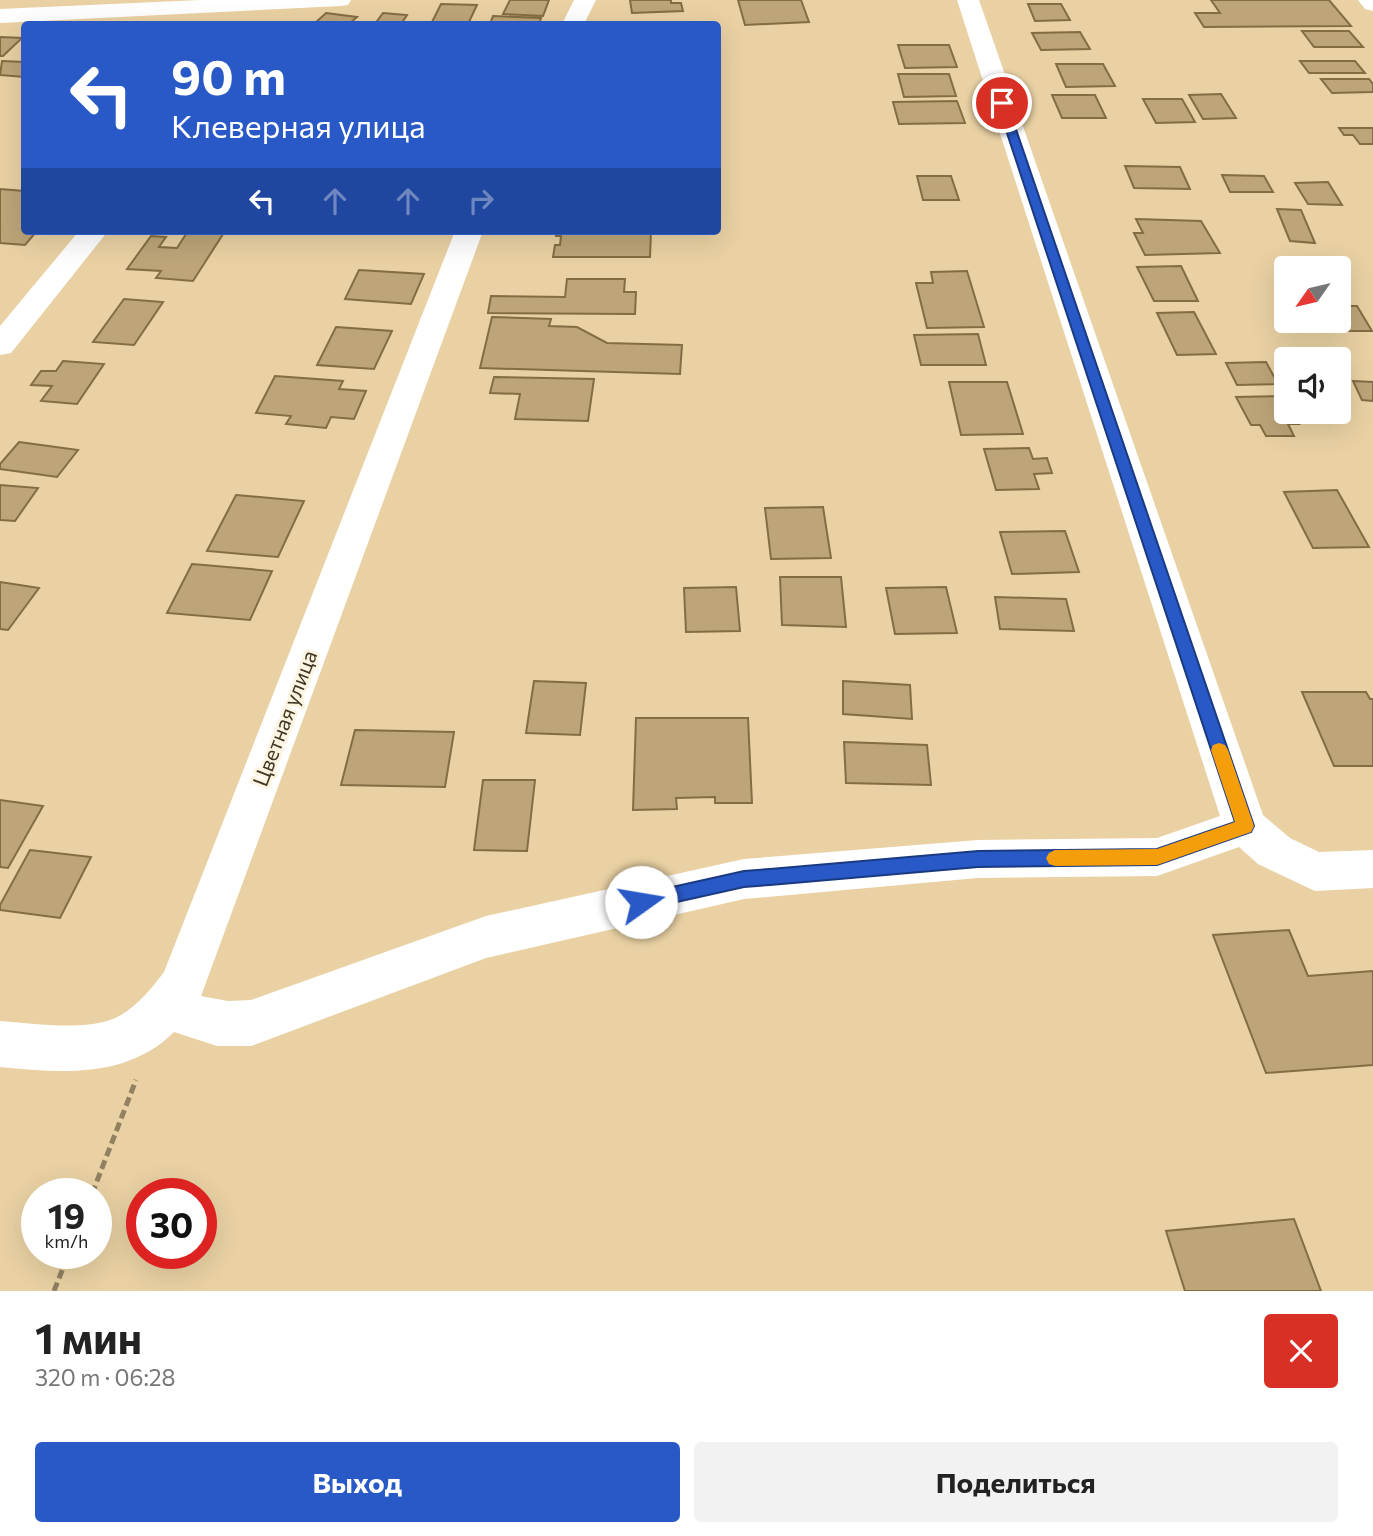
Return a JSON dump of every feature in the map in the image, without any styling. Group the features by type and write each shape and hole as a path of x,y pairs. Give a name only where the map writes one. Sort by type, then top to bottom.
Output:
{"street":[{"path":"0,16 279,5 340,0"},
{"path":"574,21 585,0"},
{"path":"968,0 1245,826 1274,851 1315,872 1373,869"},
{"path":"1369,0 1373,4"},
{"path":"266,21 279,5"},
{"path":"0,346 91,235"},
{"name":"Цветная улица","path":"152,1019 183,985 467,235"},
{"path":"0,1044 65,1049 98,1046 152,1019 226,1026 251,1023 486,937 744,879 978,859 1157,857 1245,826"}],"path":[{"path":"98,1178 136,1080 152,1019"},
{"path":"54,1291 63,1269"}],"building":[{"path":"510,0 549,0 543,16 503,14"},
{"path":"630,0 671,0 671,3 681,3 683,11 632,13"},
{"path":"738,0 801,0 809,22 745,25"},
{"path":"1211,0 1329,0 1351,26 1204,27 1195,13 1220,13"},
{"path":"441,4 477,5 469,21 432,21"},
{"path":"1028,4 1061,4 1070,20 1035,21"},
{"path":"326,13 357,17 352,21 317,21"},
{"path":"383,13 407,15 403,21 377,21"},
{"path":"493,16 541,18 540,21 491,21"},
{"path":"1302,31 1349,31 1363,47 1314,47"},
{"path":"1080,32 1090,49 1041,50 1032,33"},
{"path":"0,37 21,38 3,56 0,56"},
{"path":"898,45 949,45 957,67 905,68"},
{"path":"2,61 21,62 21,77 0,75"},
{"path":"1300,61 1355,61 1365,73 1309,73"},
{"path":"1056,64 1103,64 1115,86 1066,87"},
{"path":"898,74 949,74 956,96 904,97"},
{"path":"1321,79 1369,79 1373,84 1373,92 1332,93"},
{"path":"1221,94 1236,118 1203,119 1189,95"},
{"path":"1052,95 1095,95 1106,118 1062,118"},
{"path":"1143,99 1182,99 1195,122 1156,123"},
{"path":"957,101 965,123 899,124 893,102"},
{"path":"1339,128 1373,128 1373,144 1360,144 1353,135 1344,135"},
{"path":"1125,166 1180,167 1190,189 1134,188"},
{"path":"1222,175 1264,176 1273,192 1230,192"},
{"path":"917,176 951,176 959,200 923,200"},
{"path":"1328,182 1342,205 1308,204 1295,183"},
{"path":"0,189 21,191 21,235 34,235 25,245 0,243"},
{"path":"1277,209 1301,210 1315,243 1290,241"},
{"path":"1136,219 1201,221 1220,253 1145,255 1134,233 1143,233"},
{"path":"185,235 222,235 193,281 156,278 161,271 127,269 151,236 166,237 159,247 177,248"},
{"path":"651,235 650,257 553,257 555,245 560,245 561,236 556,236"},
{"path":"1181,266 1198,301 1154,301 1137,267"},
{"path":"359,270 424,274 411,304 345,299"},
{"path":"967,271 984,327 927,328 916,283 933,283 931,272"},
{"path":"567,279 625,279 624,292 636,292 635,314 488,313 491,296 565,297"},
{"path":"124,299 163,302 134,345 93,342"},
{"path":"1351,306 1357,306 1372,331 1351,331"},
{"path":"1194,312 1216,354 1177,355 1157,313"},
{"path":"492,317 551,319 549,326 577,327 607,343 682,345 680,374 480,368"},
{"path":"336,327 392,331 374,369 317,365"},
{"path":"978,334 986,365 921,365 914,335"},
{"path":"63,361 104,364 77,404 41,401 52,386 31,385 41,371 56,371"},
{"path":"1266,362 1274,377 1274,384 1237,385 1226,363"},
{"path":"275,376 343,381 339,389 366,391 354,419 331,417 326,428 286,424 291,416 256,413"},
{"path":"494,377 594,379 588,421 515,419 520,394 490,393"},
{"path":"1353,381 1373,382 1373,401 1362,400"},
{"path":"949,382 1007,382 1023,434 961,435"},
{"path":"1274,396 1274,424 1288,424 1294,436 1266,436 1260,425 1251,425 1236,397"},
{"path":"19,442 78,450 57,477 0,469 0,464"},
{"path":"1029,448 1033,459 1047,458 1052,473 1034,474 1039,489 996,490 984,449"},
{"path":"0,485 38,488 15,521 0,520"},
{"path":"1337,490 1369,547 1313,548 1284,492"},
{"path":"236,495 304,501 278,557 207,551"},
{"path":"823,507 831,558 771,559 765,508"},
{"path":"1065,531 1079,572 1012,574 1000,532"},
{"path":"192,564 272,571 250,620 167,613"},
{"path":"780,577 841,577 846,627 782,625"},
{"path":"0,582 39,588 8,630 0,629"},
{"path":"736,587 740,631 686,632 684,588"},
{"path":"946,587 957,633 895,634 886,588"},
{"path":"995,597 1066,599 1074,631 1000,629"},
{"path":"534,681 586,683 580,735 526,733"},
{"path":"843,681 910,685 912,719 843,714"},
{"path":"1302,692 1366,692 1370,699 1373,699 1373,766 1334,766"},
{"path":"636,718 748,718 752,803 715,803 715,797 676,798 677,809 633,810"},
{"path":"355,730 454,732 445,787 341,785"},
{"path":"844,742 927,745 931,785 846,783"},
{"path":"483,780 535,780 527,851 474,850"},
{"path":"0,800 43,806 8,868 0,867"},
{"path":"30,850 91,857 60,918 0,910 0,905"},
{"path":"1289,930 1308,976 1373,971 1373,1065 1266,1073 1213,935"},
{"path":"1294,1219 1321,1291 1185,1291 1166,1231"}],"slow traffic":[{"path":"1055,858 1157,857 1245,826 1219,750"}],"route":[{"path":"641,902 744,879 978,859 1157,857 1245,826 1002,103"}]}
